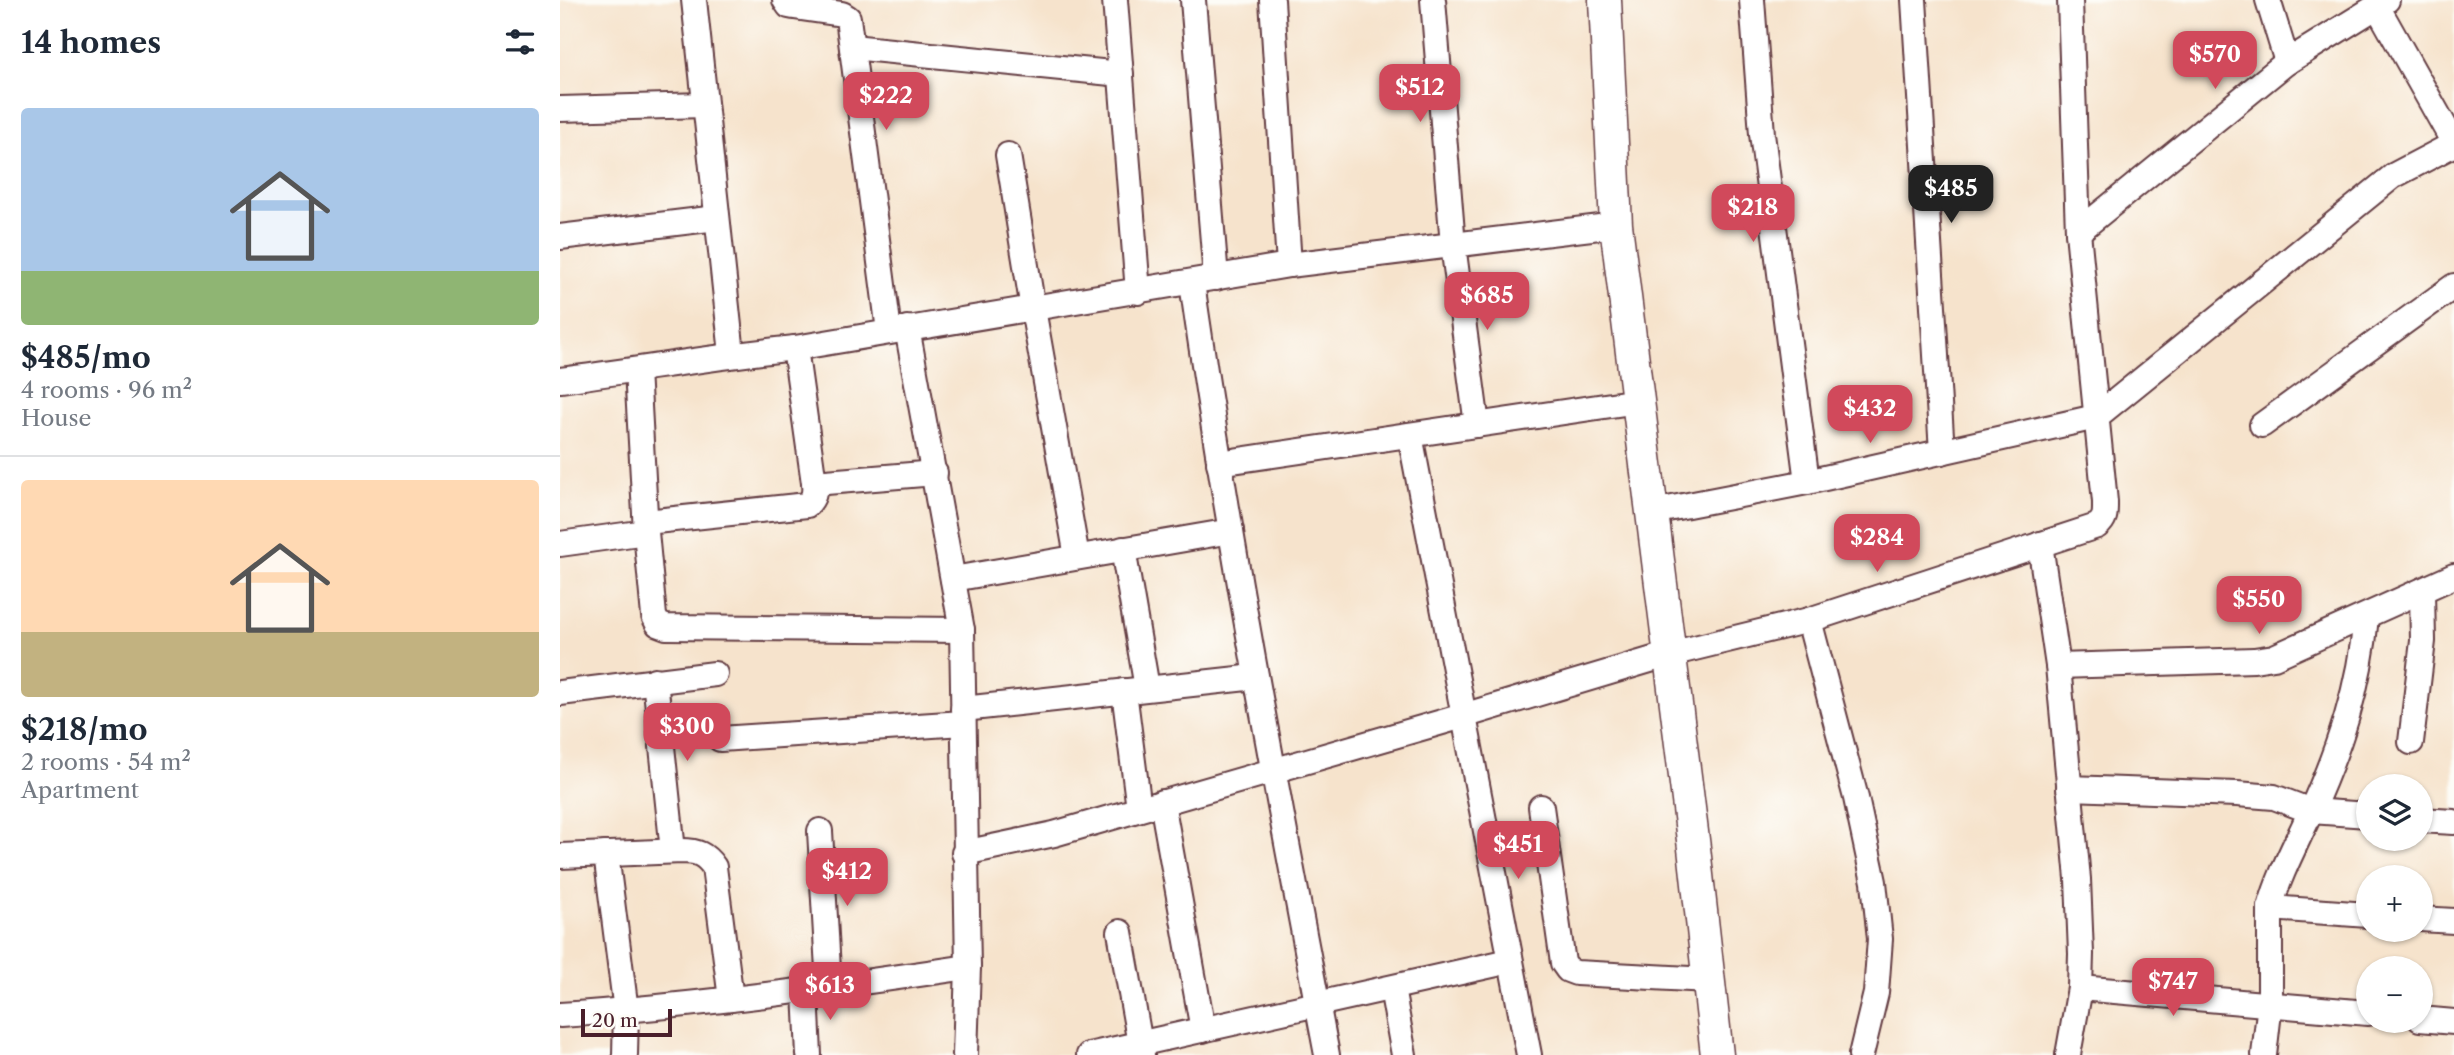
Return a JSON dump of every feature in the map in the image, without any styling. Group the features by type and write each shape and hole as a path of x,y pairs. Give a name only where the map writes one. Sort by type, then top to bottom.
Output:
{"street":[{"path":"694,0 732,354"},
{"path":"785,0 789,6 842,14 848,18 898,329 935,473 962,629 968,967 965,1055"},
{"path":"1115,0 1138,292"},
{"path":"1193,0 1216,278"},
{"path":"1272,0 1289,265"},
{"path":"1433,0 1453,245 1477,425"},
{"path":"1605,0 1616,225 1717,1055"},
{"path":"1752,0 1762,134 1807,482"},
{"path":"1914,0 1942,452"},
{"path":"964,853 1054,834 1670,654 1810,620 2103,522 2105,516 2078,232 2070,0"},
{"path":"2268,0 2287,62"},
{"path":"1652,512 1807,482 2096,417 2393,176 2454,144 2382,3 2287,62 2078,232"},
{"path":"852,47 1121,74"},
{"path":"560,109 704,105"},
{"path":"1008,155 1032,309 1077,557"},
{"path":"560,237 717,218"},
{"path":"560,380 732,354 795,348 1289,265 1616,225"},
{"path":"1192,283 1219,463 1272,771 1327,1055"},
{"path":"2262,425 2454,286"},
{"path":"560,544 646,527 807,505 813,500 814,483 795,348"},
{"path":"637,370 646,527 654,616 658,624 666,627 962,629"},
{"path":"1219,463 1638,401"},
{"path":"1410,435 1529,1055"},
{"path":"814,483 935,473"},
{"path":"953,579 1231,531"},
{"path":"2039,544 2058,666 2078,878 2080,988 2068,1055"},
{"path":"1123,550 1136,690 1151,806 1203,1030"},
{"path":"2058,666 2254,660 2274,657 2454,576"},
{"path":"2411,742 2423,641 2422,591"},
{"path":"2264,1055 2270,1003 2270,908 2274,892 2347,722 2362,653 2366,617"},
{"path":"1810,620 1856,798 1875,893 1880,939 1876,993 1861,1055"},
{"path":"560,692 715,674"},
{"path":"720,739 963,716 1136,690 1256,677"},
{"path":"655,680 673,851"},
{"path":"2070,788 2274,797 2311,811 2356,814"},
{"path":"1541,807 1563,964 1568,970 1576,973 1709,980"},
{"path":"2433,821 2454,822"},
{"path":"809,1055 818,989 820,831"},
{"path":"560,856 696,851 707,857 714,867 731,999"},
{"path":"606,854 626,1011 625,1055"},
{"path":"2270,908 2356,914"},
{"path":"2433,920 2454,921"},
{"path":"1120,932 1141,1049"},
{"path":"1089,1055 1141,1049 1203,1030 1510,961"},
{"path":"560,1015 626,1011 818,989 968,967"},
{"path":"1392,988 1404,1055"},
{"path":"2080,988 2356,1012"},
{"path":"2433,1020 2454,1022"}]}
